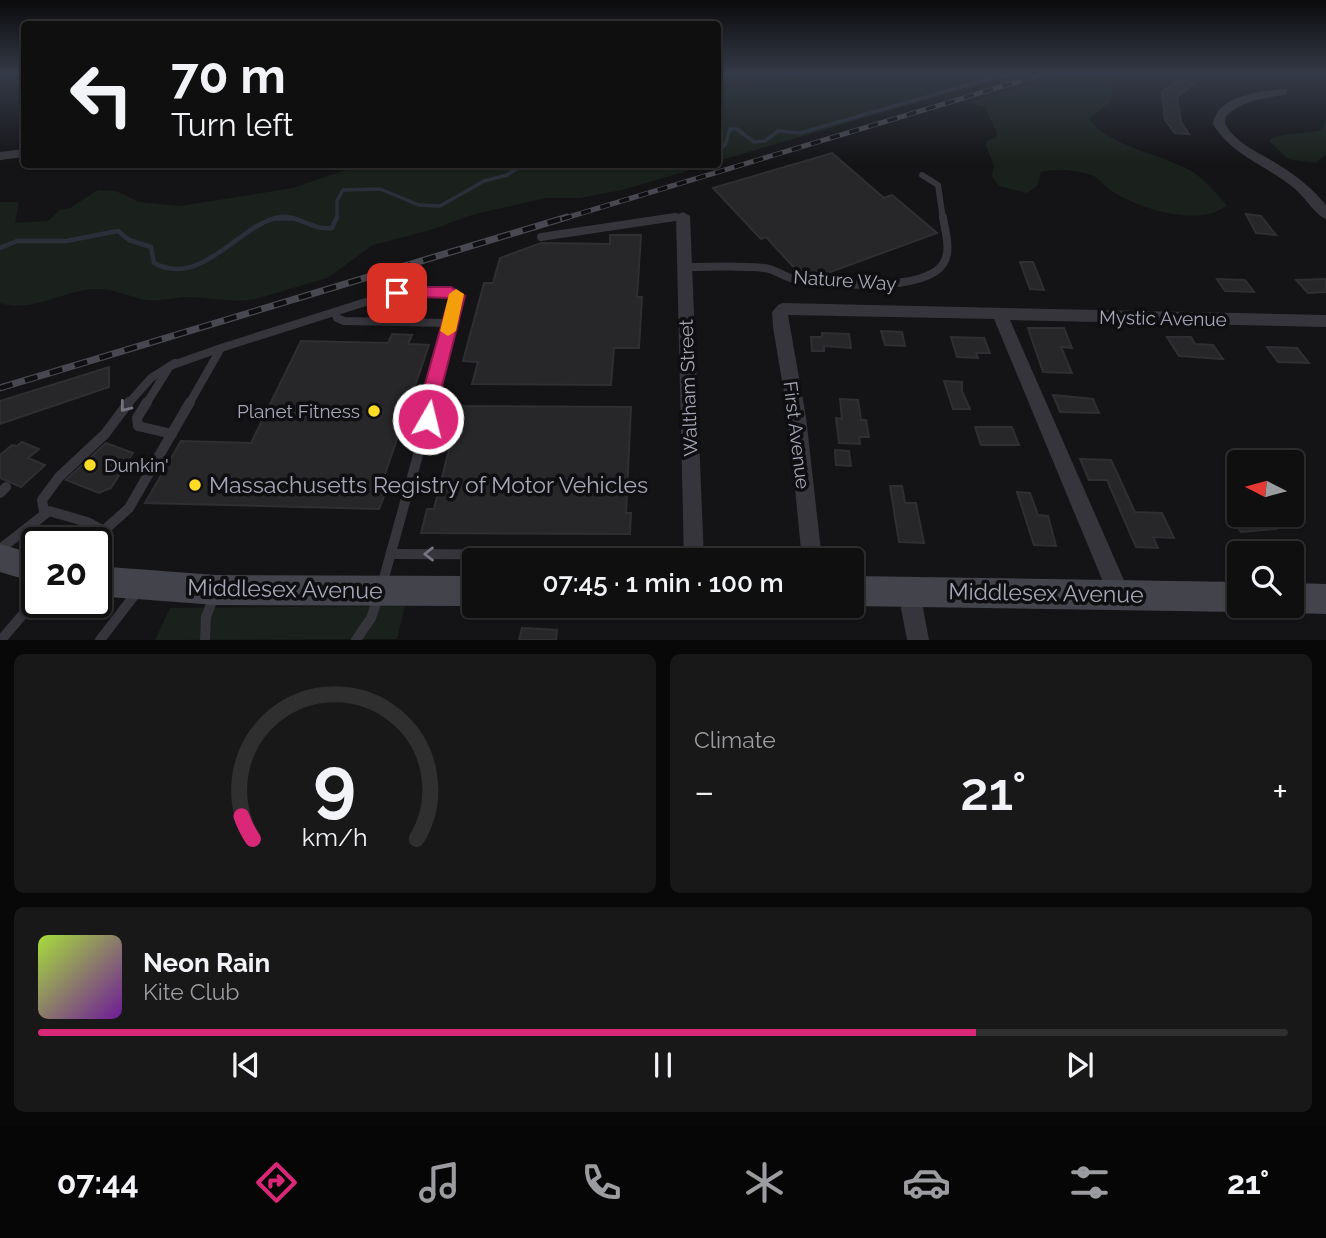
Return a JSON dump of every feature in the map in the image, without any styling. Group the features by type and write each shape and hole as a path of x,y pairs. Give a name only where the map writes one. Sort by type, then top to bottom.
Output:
{"main road":[{"path":"0,558 21,564"},
{"name":"Middlesex Avenue","path":"112,583 216,590 462,591"},
{"name":"Middlesex Avenue","path":"864,591 1227,597"},
{"path":"1304,598 1326,599"}],"street":[{"path":"1235,104 1220,115 1220,126 1234,143 1275,167 1303,189 1326,215"},
{"path":"0,156 21,153"},
{"name":"Waltham Street","path":"683,216 694,548"},
{"name":"Mystic Avenue","path":"781,310 1326,321"},
{"name":"First Avenue","path":"781,310 781,327 797,417 811,548"},
{"path":"1000,315 1119,594"},
{"path":"909,592 918,639"}],"lane":[{"name":"Nature Way","path":"684,267 767,268 792,279 865,284 906,284 923,279 941,267 948,244 938,186 922,175"},
{"path":"541,237 683,216"},
{"path":"44,512 42,499 50,487 97,443 137,393 160,371 175,363 400,292 453,292 457,298 429,402 428,419 391,554 371,618 356,639"},
{"path":"335,312 341,320 450,323"},
{"path":"108,527 127,510 221,348"},
{"path":"172,434 138,426 136,421 164,372 175,363"},
{"path":"0,549 44,512 56,511 94,527"},
{"path":"391,554 462,555"},
{"path":"100,639 141,586"},
{"path":"205,639 206,617 216,590"},
{"path":"2,639 21,617"}],"shaded area":[{"path":"721,104 913,104 721,160"},
{"path":"976,104 1107,104 1089,119 1097,128 1121,143 1191,171 1206,182 1227,205 1216,212 1202,215 1171,214 1126,199 1094,176 1068,170 1041,172 1037,186 1027,193 999,186 992,176 994,166 986,145 987,141 998,136 985,107"},
{"path":"1326,119 1326,154 1316,163 1288,159 1269,141 1278,136 1321,130"},
{"path":"351,168 697,168 622,190 580,198 545,198 475,214 427,231 373,245 327,278 255,299 190,297 147,300 94,289 24,305 0,303 0,202 19,202 15,223 48,221 60,210 70,208 98,190 116,191 139,202 180,206 293,188"},
{"path":"405,606 397,639 155,640 170,608"}],"building":[{"path":"1163,104 1178,104 1181,122 1189,134 1175,133 1165,120"},
{"path":"832,153 884,198 892,195 937,233 822,275 799,273 766,237 761,239 713,188"},
{"path":"1246,214 1261,216 1276,235 1256,233"},
{"path":"610,235 641,235 637,297 642,297 639,348 614,348 611,385 472,384 478,362 463,361 484,283 493,283 500,258 541,243 610,244"},
{"path":"1020,262 1033,262 1044,290 1030,289"},
{"path":"1217,279 1245,280 1254,292 1225,291"},
{"path":"1326,279 1326,292 1308,293 1296,280"},
{"path":"1028,328 1064,328 1072,348 1061,347 1072,373 1043,372"},
{"path":"881,331 902,332 905,346 885,345"},
{"path":"822,333 849,334 851,348 824,346 824,351 812,351 811,337 822,337"},
{"path":"392,334 412,335 408,344 429,345 381,486 388,486 379,509 145,503 181,441 251,443 301,341 388,343"},
{"path":"951,337 984,338 990,353 976,353 978,358 957,357"},
{"path":"1167,337 1191,337 1195,344 1213,345 1223,359 1179,356"},
{"path":"1267,347 1297,348 1309,363 1278,362"},
{"path":"109,367 109,387 0,424 0,401"},
{"path":"944,381 962,382 962,391 970,409 953,409"},
{"path":"1053,395 1093,399 1099,413 1060,412"},
{"path":"840,399 858,400 861,420 866,420 869,437 859,437 860,444 839,443 836,418 842,419"},
{"path":"460,406 631,407 626,513 631,513 630,534 421,533 427,509 434,509"},
{"path":"975,427 1012,427 1019,445 981,445"},
{"path":"22,442 39,449 28,458 45,465 21,487 0,478 0,455 12,445 17,446"},
{"path":"106,443 133,453 111,488 99,493 66,480"},
{"path":"835,450 849,451 851,466 836,465"},
{"path":"1080,459 1111,460 1135,512 1162,513 1174,538 1153,537 1158,548 1136,547 1107,480 1089,480"},
{"path":"890,486 902,486 905,503 916,503 924,543 899,542"},
{"path":"1017,492 1030,493 1038,515 1048,516 1056,546 1034,545"},
{"path":"1237,527 1276,529 1241,532"},
{"path":"522,628 557,630 556,640 519,640"}],"waterway":[{"path":"721,148 725,145 730,129 737,129 754,142 765,141 778,131 800,133 902,104"},
{"path":"337,217 337,201 343,190 380,189 419,205 440,206 484,181 507,175 518,168"},
{"path":"274,219 287,217 319,227 332,228 337,217"},
{"path":"0,248 17,241 66,241 118,231 129,240 151,247 154,263 172,269 188,268 220,252 250,230 274,219"},
{"path":"274,219 293,219"}],"railway":[{"path":"562,219 944,104"},
{"path":"0,388 567,217"}],"slow traffic":[{"path":"448,331 456,294"}],"place":[{"name":"Planet Fitness","path":"374,411"},
{"name":"Dunkin'","path":"90,465"},
{"name":"Massachusetts Registry of Motor Vehicles","path":"195,485"}],"route":[{"path":"397,293 451,292 457,296 429,402 428,419"}]}
